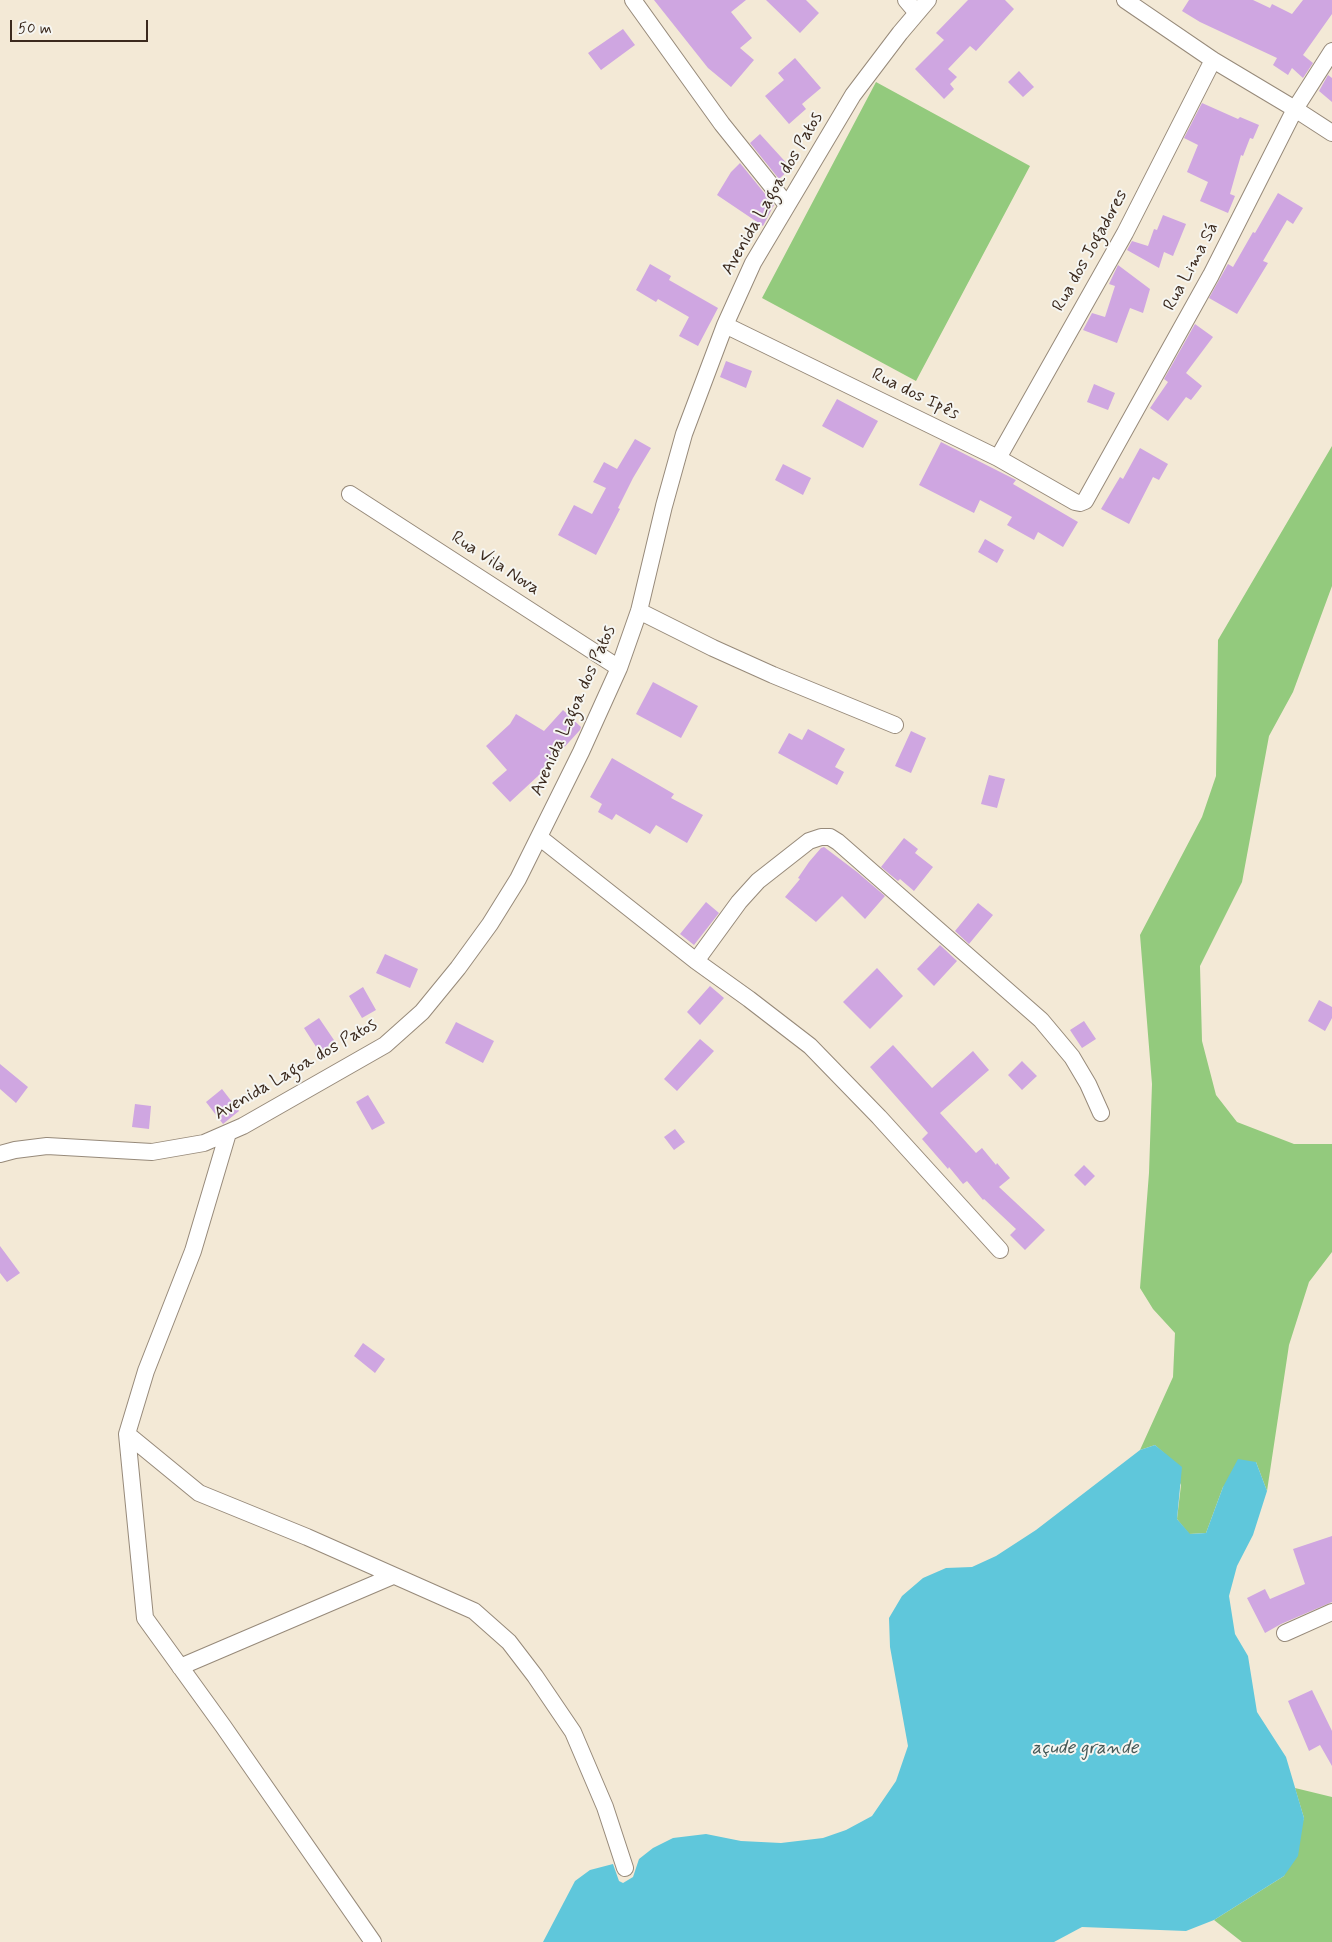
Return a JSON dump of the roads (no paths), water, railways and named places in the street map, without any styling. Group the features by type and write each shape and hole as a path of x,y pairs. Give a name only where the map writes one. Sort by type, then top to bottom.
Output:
{"street":[{"path":"633,0 722,124 787,205"},
{"path":"906,0 923,6"},
{"path":"1125,0 1213,60 1332,133"},
{"name":"Avenida Lagoa dos Patos","path":"0,1154 14,1150 47,1146 152,1152 204,1143 243,1126 385,1045 422,1012 490,924 518,879 581,752 618,668 639,612 664,506 684,434 725,325 753,263 853,95 923,6"},
{"name":"Rua Lima Sá","path":"1085,501 1211,275 1295,109 1332,51"},
{"name":"Rua dos Jogadores","path":"998,458 1125,233 1213,60"},
{"name":"Rua dos Ipês","path":"725,325 998,458 1075,502 1085,501"},
{"name":"Rua Vila Nova","path":"350,494 618,668"},
{"path":"639,612 764,672 895,725"},
{"path":"540,837 696,961 810,1046 879,1117 1000,1250"},
{"path":"696,961 739,902 758,881 809,841 821,837 830,837 1040,1020 1072,1057 1088,1084 1100,1113"},
{"path":"228,1132 193,1251 146,1372 127,1434 145,1618 373,1942"},
{"path":"127,1434 199,1493 307,1537 474,1611 509,1642 536,1676 573,1732 605,1807 625,1868"},
{"path":"180,1667 393,1576"},
{"path":"1285,1633 1332,1612"}],"water":[{"name":"açude grande","path":"1155,1445 1182,1467 1177,1519 1190,1534 1206,1533 1223,1487 1238,1459 1256,1462 1267,1491 1253,1535 1237,1566 1229,1596 1235,1634 1248,1656 1257,1712 1286,1757 1304,1818 1298,1856 1284,1876 1214,1920 1186,1931 1082,1927 1054,1942 543,1942 575,1881 590,1870 613,1864 619,1881 623,1883 633,1877 639,1859 653,1848 673,1838 706,1834 741,1841 781,1843 823,1838 846,1830 872,1816 896,1781 908,1746 890,1647 889,1618 902,1596 923,1578 946,1568 972,1567 996,1556 1036,1530 1140,1450"}]}
